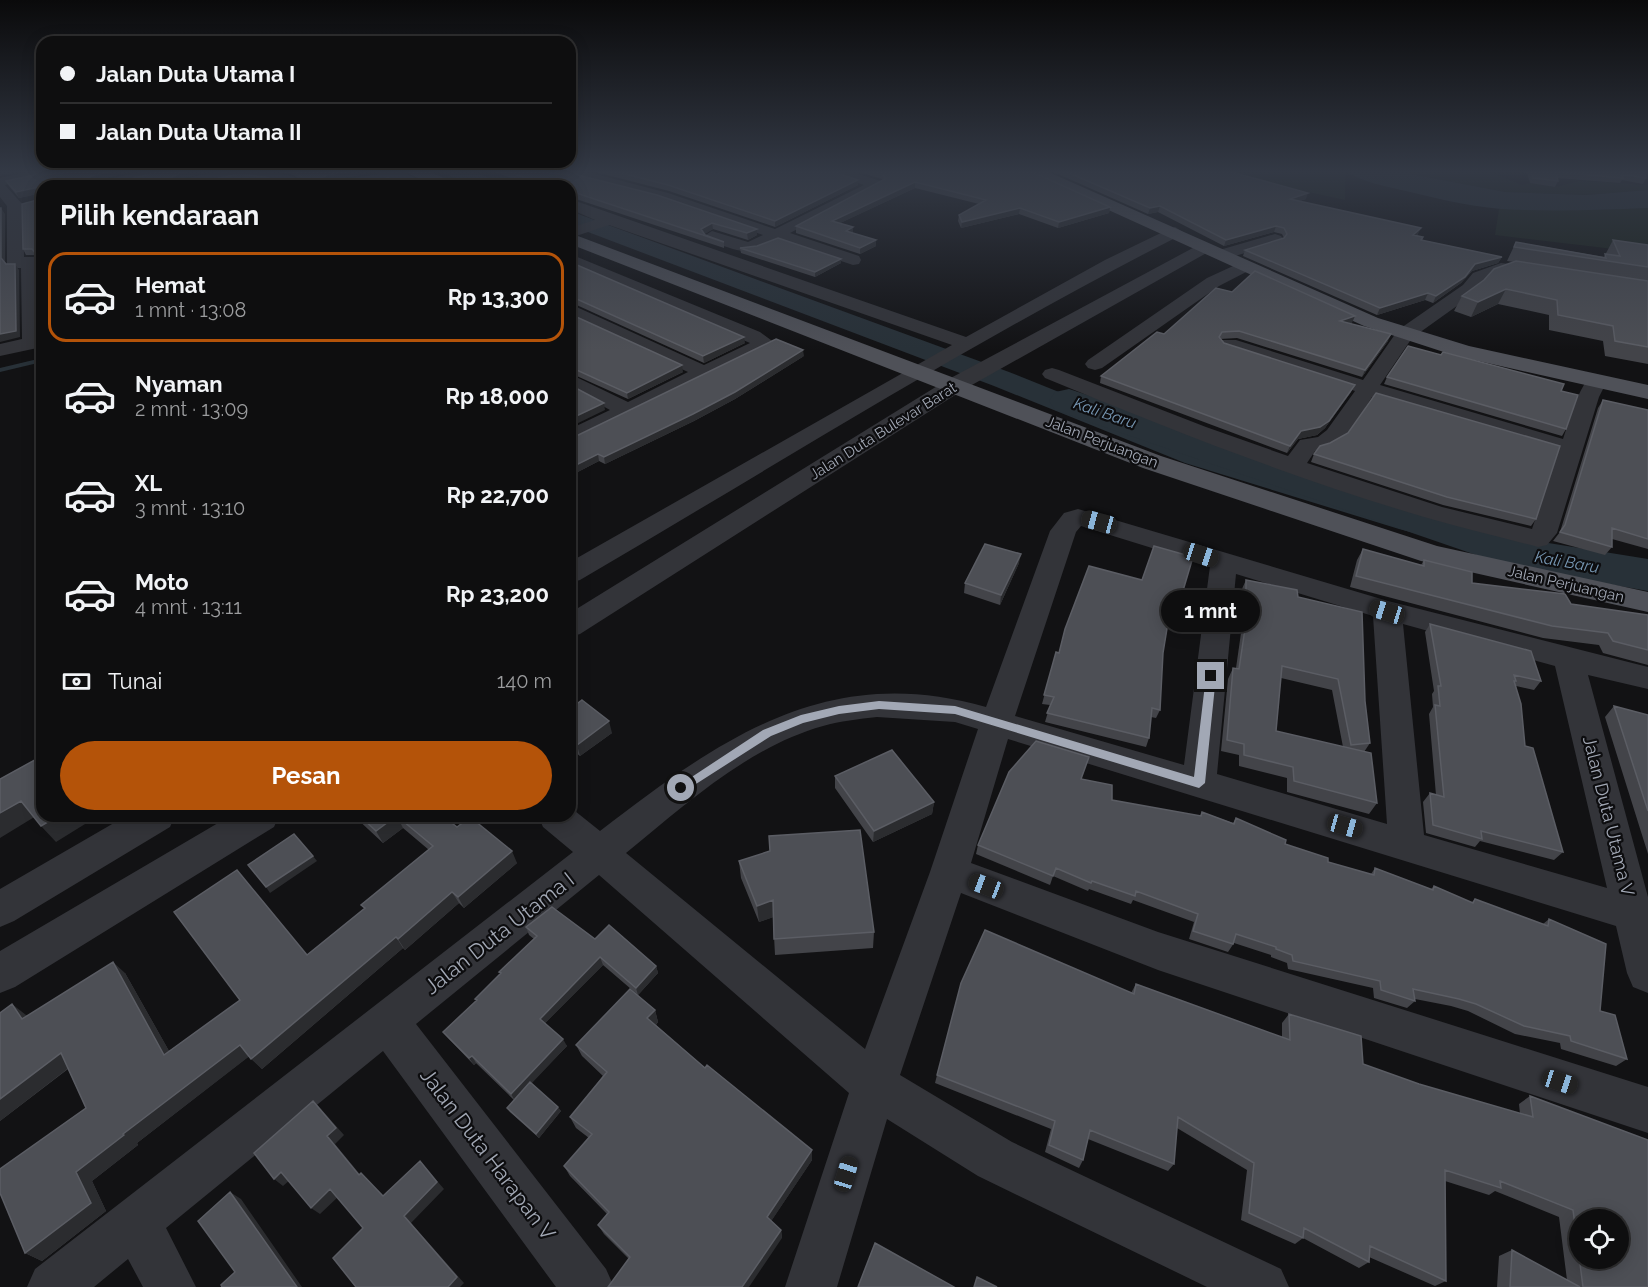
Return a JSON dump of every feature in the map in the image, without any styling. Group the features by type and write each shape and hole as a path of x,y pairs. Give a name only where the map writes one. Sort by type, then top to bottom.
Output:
{"main road":[{"path":"1171,230 1331,305 1405,334 1522,365 1648,392"},
{"name":"Jalan Perjuangan","path":"576,236 961,382 1152,462 1431,554 1648,602"}],"street":[{"path":"18,230 36,337"},
{"path":"632,230 963,346"},
{"path":"762,230 853,260"},
{"path":"700,231 744,248 782,230"},
{"name":"Jalan Duta Bulevar Barat","path":"576,571 963,346 1111,264 1175,232"},
{"name":"Jalan Duta Bulevar Barat","path":"576,623 961,382 997,362 1213,251 1275,239"},
{"path":"576,262 765,343 576,435"},
{"path":"1095,364 1213,282 1244,266"},
{"path":"1293,466 1308,445 1325,443 1335,435 1405,334 1469,289 1479,277 1501,268 1544,273"},
{"path":"576,313 706,373"},
{"path":"0,350 36,342"},
{"path":"1229,344 1572,449"},
{"path":"1052,374 1190,429 1293,466 1433,512 1538,538 1544,533 1588,397 1596,381"},
{"path":"576,383 627,410"},
{"path":"811,1287 874,1085 949,872 997,722 1063,531 1073,518 1112,526 1387,612 1569,660 1648,678"},
{"path":"1199,783 1224,562"},
{"path":"1387,612 1407,845"},
{"name":"Jalan Duta Utama V","path":"1569,660 1641,916 1648,973"},
{"name":"Jalan Duta Utama I","path":"53,1287 681,788 767,733 801,719 839,710 879,705 955,710 1641,916"},
{"path":"0,909 147,822"},
{"path":"0,973 251,822"},
{"path":"563,822 874,1085 994,1159 1263,1287"},
{"path":"949,872 1158,951 1648,1110"},
{"name":"Jalan Duta Harapan V","path":"387,1021 588,1287"},
{"path":"136,1221 170,1287"}],"shaded area":[{"path":"1496,230 1648,230 1648,253 1495,235"}],"water":[{"path":"583,230 622,230 1009,372 1196,447 1401,519 1529,556 1648,572 1648,588 1527,563 1399,529 1185,463 994,386"}],"building":[{"path":"1,230 1,258 6,264 15,264 16,331 0,334"},
{"path":"23,230 36,230 36,254 32,249 23,249"},
{"path":"688,230 702,230 705,235 724,242"},
{"path":"737,230 754,230 747,233"},
{"path":"808,230 848,230 846,231 876,240 860,248"},
{"path":"1207,230 1262,230 1226,240"},
{"path":"1285,230 1419,230 1413,235 1423,237 1421,240 1502,257 1475,264 1465,277 1436,296 1428,293 1380,308 1245,250 1284,238 1287,234"},
{"path":"778,238 841,259 815,272 740,248 757,246"},
{"path":"1613,240 1648,245 1648,267 1514,247 1516,242 1606,258 1605,254 1620,256"},
{"path":"1516,261 1648,281 1648,347 1615,341 1613,326 1558,315 1557,300 1506,289 1478,302 1462,296 1484,280 1494,269"},
{"path":"576,265 744,337 703,356 576,299"},
{"path":"1255,271 1355,316 1340,321 1391,334 1365,370 1239,331 1222,332 1219,337 1224,343 1355,385 1329,421 1320,427 1301,431 1290,446 1101,376 1157,332 1164,334 1216,288 1232,292"},
{"path":"576,317 682,365 627,393 576,370"},
{"path":"776,339 803,350 735,392 604,457 598,454 576,465 576,436"},
{"path":"1408,346 1441,355 1443,352 1564,384 1561,391 1578,395 1566,429 1387,377"},
{"path":"576,388 604,403 576,416"},
{"path":"1376,393 1560,446 1536,519 1447,497 1314,454 1320,446 1348,433"},
{"path":"1603,400 1648,410 1648,539 1612,528 1612,547 1560,532 1565,525"},
{"path":"985,544 1021,554 1001,595 965,583"},
{"path":"1154,546 1193,557 1182,594 1173,592 1163,653 1160,710 1152,708 1149,738 1047,713 1054,697 1044,695 1056,652 1059,653 1065,629 1089,566 1142,580"},
{"path":"1363,549 1424,566 1424,560 1472,572 1472,583 1565,594 1571,604 1648,615 1648,650 1613,641 1608,633 1552,626 1356,576"},
{"path":"1246,580 1297,590 1298,597 1362,612 1365,701 1370,743 1351,745 1338,679 1282,666 1276,731 1371,753 1377,803 1294,781 1293,767 1244,755 1244,744 1227,740 1233,668 1239,669 1246,622"},
{"path":"1430,624 1531,651 1541,681 1514,675 1516,681 1514,681 1521,704 1525,746 1533,748 1563,852 1481,831 1482,839 1433,825 1430,793 1444,797 1435,705 1440,706 1438,686 1441,686"},
{"path":"582,700 609,721 577,745 576,744 576,704"},
{"path":"1614,706 1648,715 1648,811"},
{"path":"1036,741 1089,757 1081,779 1112,785 1112,800 1201,816 1202,812 1234,824 1236,818 1286,840 1285,844 1328,858 1328,862 1374,875 1375,868 1433,890 1434,886 1473,903 1475,899 1548,926 1549,919 1606,944 1600,1011 1615,1015 1627,1059 1571,1041 1570,1036 1524,1026 1476,1004 1413,989 1415,1001 1381,990 1380,981 1293,961 1292,955 1276,947 1236,934 1233,944 1193,931 1198,914 1136,891 1135,896 1092,881 1091,883 1056,868 1053,876 978,845 1009,772"},
{"path":"892,750 934,802 874,831 835,776"},
{"path":"36,759 36,820 21,801 0,813 0,779"},
{"path":"366,822 388,822 376,831"},
{"path":"404,822 451,822 457,827 464,822 476,822 512,851 458,897 452,892 251,1059 240,1045 76,1172 91,1203 25,1253 0,1193 0,1169 86,1108 61,1053 0,1099 0,1013 12,1004 22,1019 113,962 164,1055 240,1000 174,912 237,870 307,955 365,908 361,905 433,846"},
{"path":"860,830 874,932 774,939 773,900 757,906 739,861 770,851 769,836"},
{"path":"294,834 313,856 266,887 248,865"},
{"path":"552,907 595,939 609,925 656,966 636,988 600,957 540,1019 563,1039 511,1094 472,1056 469,1058 443,1032 477,1000 475,999 501,973 499,972 537,936 526,927"},
{"path":"985,930 1134,994 1136,984 1290,1040 1289,1014 1361,1036 1363,1064 1419,1084 1533,1117 1530,1096 1648,1140 1648,1287 1583,1287 1581,1269 1629,1269 1629,1209 1570,1209 1500,1181 1501,1188 1445,1170 1446,1281 1370,1246 1369,1262 1304,1228 1303,1238 1249,1213 1254,1163 1178,1117 1174,1164 1090,1130 1083,1160 1049,1145 1055,1121 937,1075 961,983"},
{"path":"630,989 655,1010 647,1018 705,1068 707,1065 812,1150 767,1217 781,1230 742,1287 608,1287 630,1257 598,1225 609,1212 564,1166 592,1134 570,1117 607,1072 576,1045"},
{"path":"530,1082 558,1107 536,1134 507,1108"},
{"path":"313,1101 336,1128 327,1136 359,1175 361,1173 383,1196 420,1161 437,1182 404,1216 457,1277 448,1287 356,1287 333,1258 363,1228 330,1189 311,1208 281,1172 274,1179 254,1153"},
{"path":"230,1192 297,1287 222,1287 221,1285 235,1272 198,1221"},
{"path":"875,1243 954,1287 858,1287"},
{"path":"1512,1250 1580,1287 1510,1287"},
{"path":"977,1277 997,1287 974,1287"}],"waterway":[{"path":"0,370 36,361"},
{"name":"Kali Baru","path":"1069,401 1529,556 1648,575"}],"route":[{"path":"681,788 767,733 801,719 839,710 879,705 955,710 1199,783 1211,676"}]}
